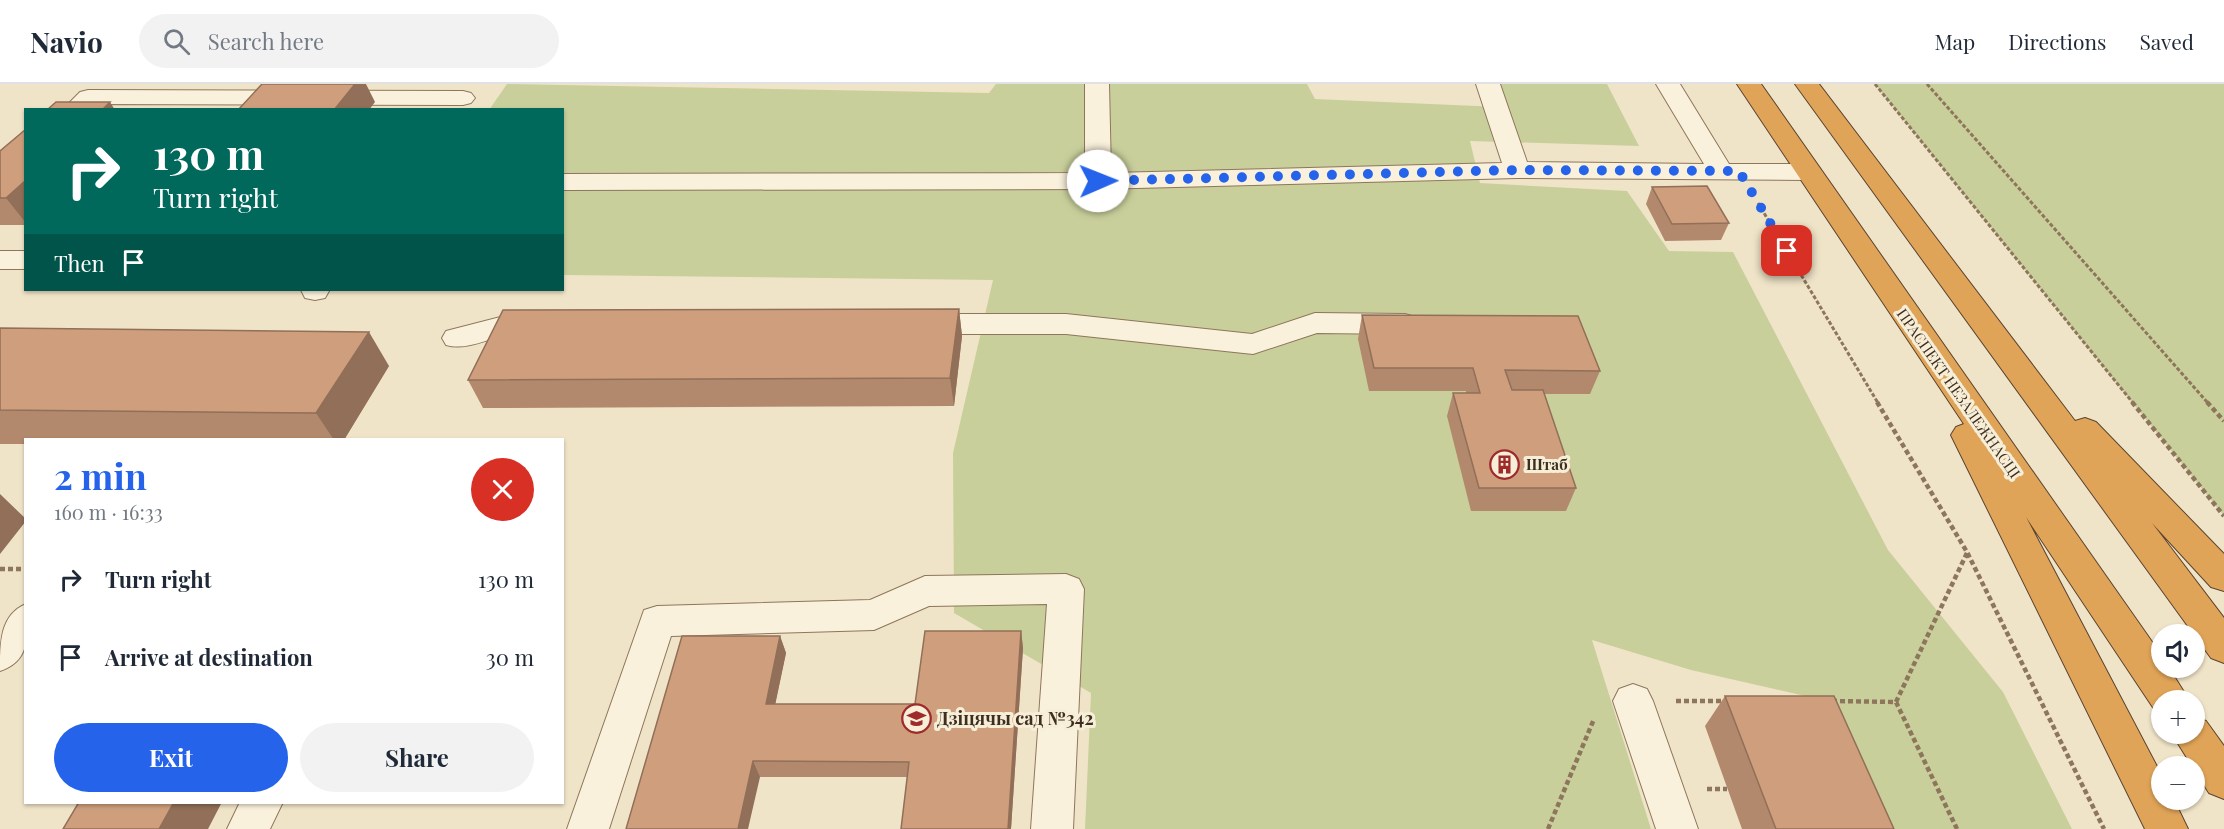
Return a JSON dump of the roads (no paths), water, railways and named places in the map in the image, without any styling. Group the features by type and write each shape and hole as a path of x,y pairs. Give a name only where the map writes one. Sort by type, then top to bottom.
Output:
{"highway":[{"name":"ПРАСПЕКТ НЕЗАЛЕЖНАСЦІ","path":"1749,84 1912,326 2163,690"},
{"path":"1807,84 2224,647"},
{"path":"1982,320 2224,577"},
{"path":"1912,326 2167,829"},
{"path":"2199,744 2224,780"}],"lane":[{"path":"1097,84 1098,181"},
{"path":"1488,84 1517,170"},
{"path":"1668,84 1730,171"},
{"path":"88,97 464,97"},
{"path":"564,182 1098,181 1517,170 1808,172"},
{"path":"0,260 24,260"},
{"path":"889,324 1066,324 1253,344 1316,323 1430,324"},
{"path":"457,338 512,324 571,324"},
{"path":"588,829 657,621 874,615 925,591 1066,589 1052,829"},
{"path":"0,655 24,622"},
{"path":"1633,700 1677,829"},
{"path":"248,829 261,804"}],"place":[{"name":"Штаб","path":"1505,464"},
{"name":"Дзіцячы сад №342","path":"916,718"}]}
